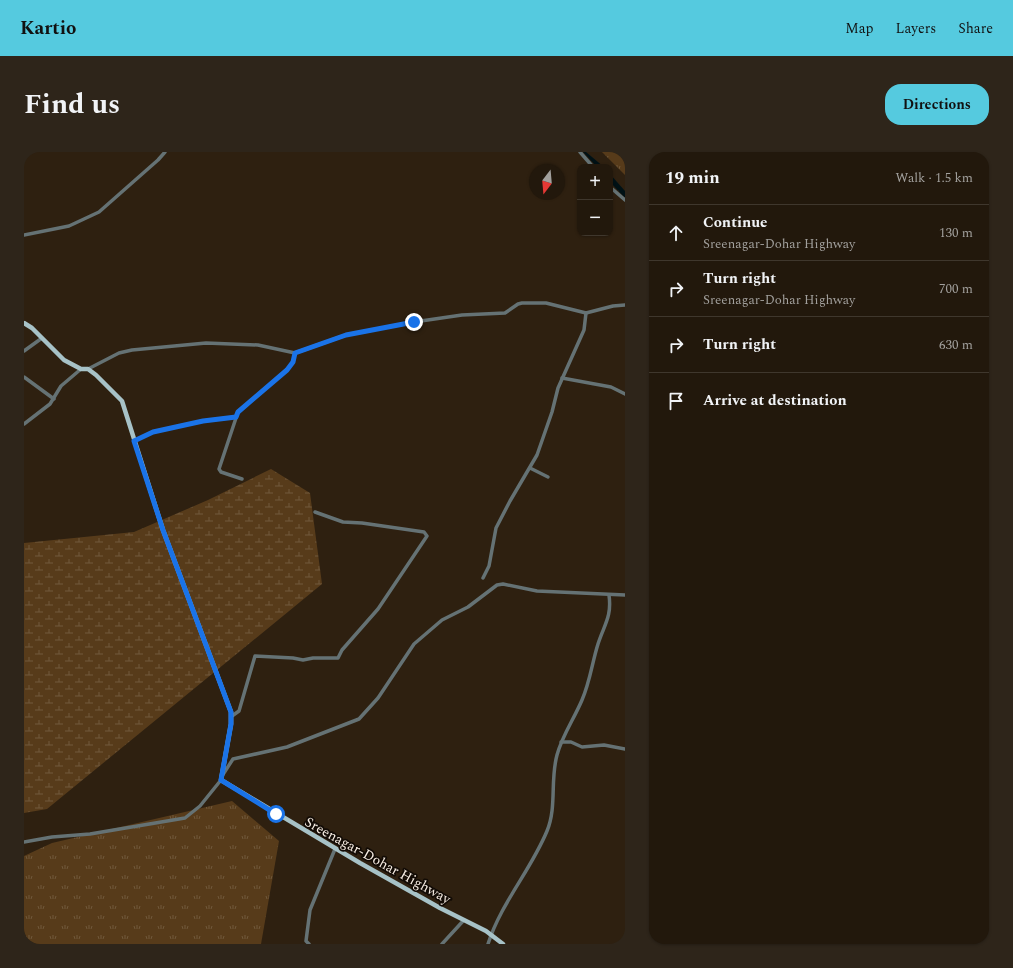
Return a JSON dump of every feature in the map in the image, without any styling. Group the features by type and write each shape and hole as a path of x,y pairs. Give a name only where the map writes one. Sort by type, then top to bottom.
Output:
{"main road":[{"path":"24,323 32,328 64,360 81,369 88,368 104,381 122,400 163,530 232,716 221,778"},
{"name":"Sreenagar-Dohar Highway","path":"221,778 334,849 491,934 503,944"}],"street":[{"path":"24,235 69,226 98,212 158,160 165,152"},
{"path":"580,152 590,164"},
{"path":"613,189 625,200"},
{"path":"88,368 119,353 132,350 206,343 258,345 295,353 342,336 448,317 502,314 522,303 546,303 586,313 614,306 625,305"},
{"path":"483,578 489,566 496,528 510,500 530,468 543,439 558,388 584,330 586,313"},
{"path":"24,351 42,338"},
{"path":"242,479 221,472 219,469 238,412 287,370 293,362 295,353"},
{"path":"24,424 42,412 54,399 61,386 81,369"},
{"path":"24,377 54,399"},
{"path":"562,378 611,387 625,394"},
{"path":"134,441 153,432 203,421 236,417"},
{"path":"530,468 548,477"},
{"path":"232,716 239,711 255,656 303,660 313,658 338,658 342,650 378,609 427,536 424,532 336,520 315,512"},
{"path":"24,842 52,837 90,834 185,818 200,806 233,759 287,747 362,718 378,698 414,644 442,620 468,607 497,585 509,585 537,591 625,595"},
{"path":"488,944 491,934 547,830 552,809 554,772 561,742 582,699 598,646 609,618 611,607 609,595"},
{"path":"561,742 571,742 582,747 604,745 625,749"},
{"path":"309,944 306,941 310,910 334,849"},
{"path":"442,944 464,920"}],"green space":[{"path":"602,152 625,152 625,175"},
{"path":"271,469 310,493 322,584 47,809 24,813 24,543 134,532 208,500"},
{"path":"232,801 279,841 261,944 24,944 24,856 52,843"}],"water":[{"path":"583,152 586,152 600,164 594,164"},
{"path":"613,177 625,191 625,198 613,185"}],"route":[{"path":"276,814 221,780 231,724 231,712 163,530 134,441 153,432 178,428 203,421 217,420 228,416 236,417 238,412 287,370 293,362 295,353 304,352 330,340 346,335 414,322"}]}
